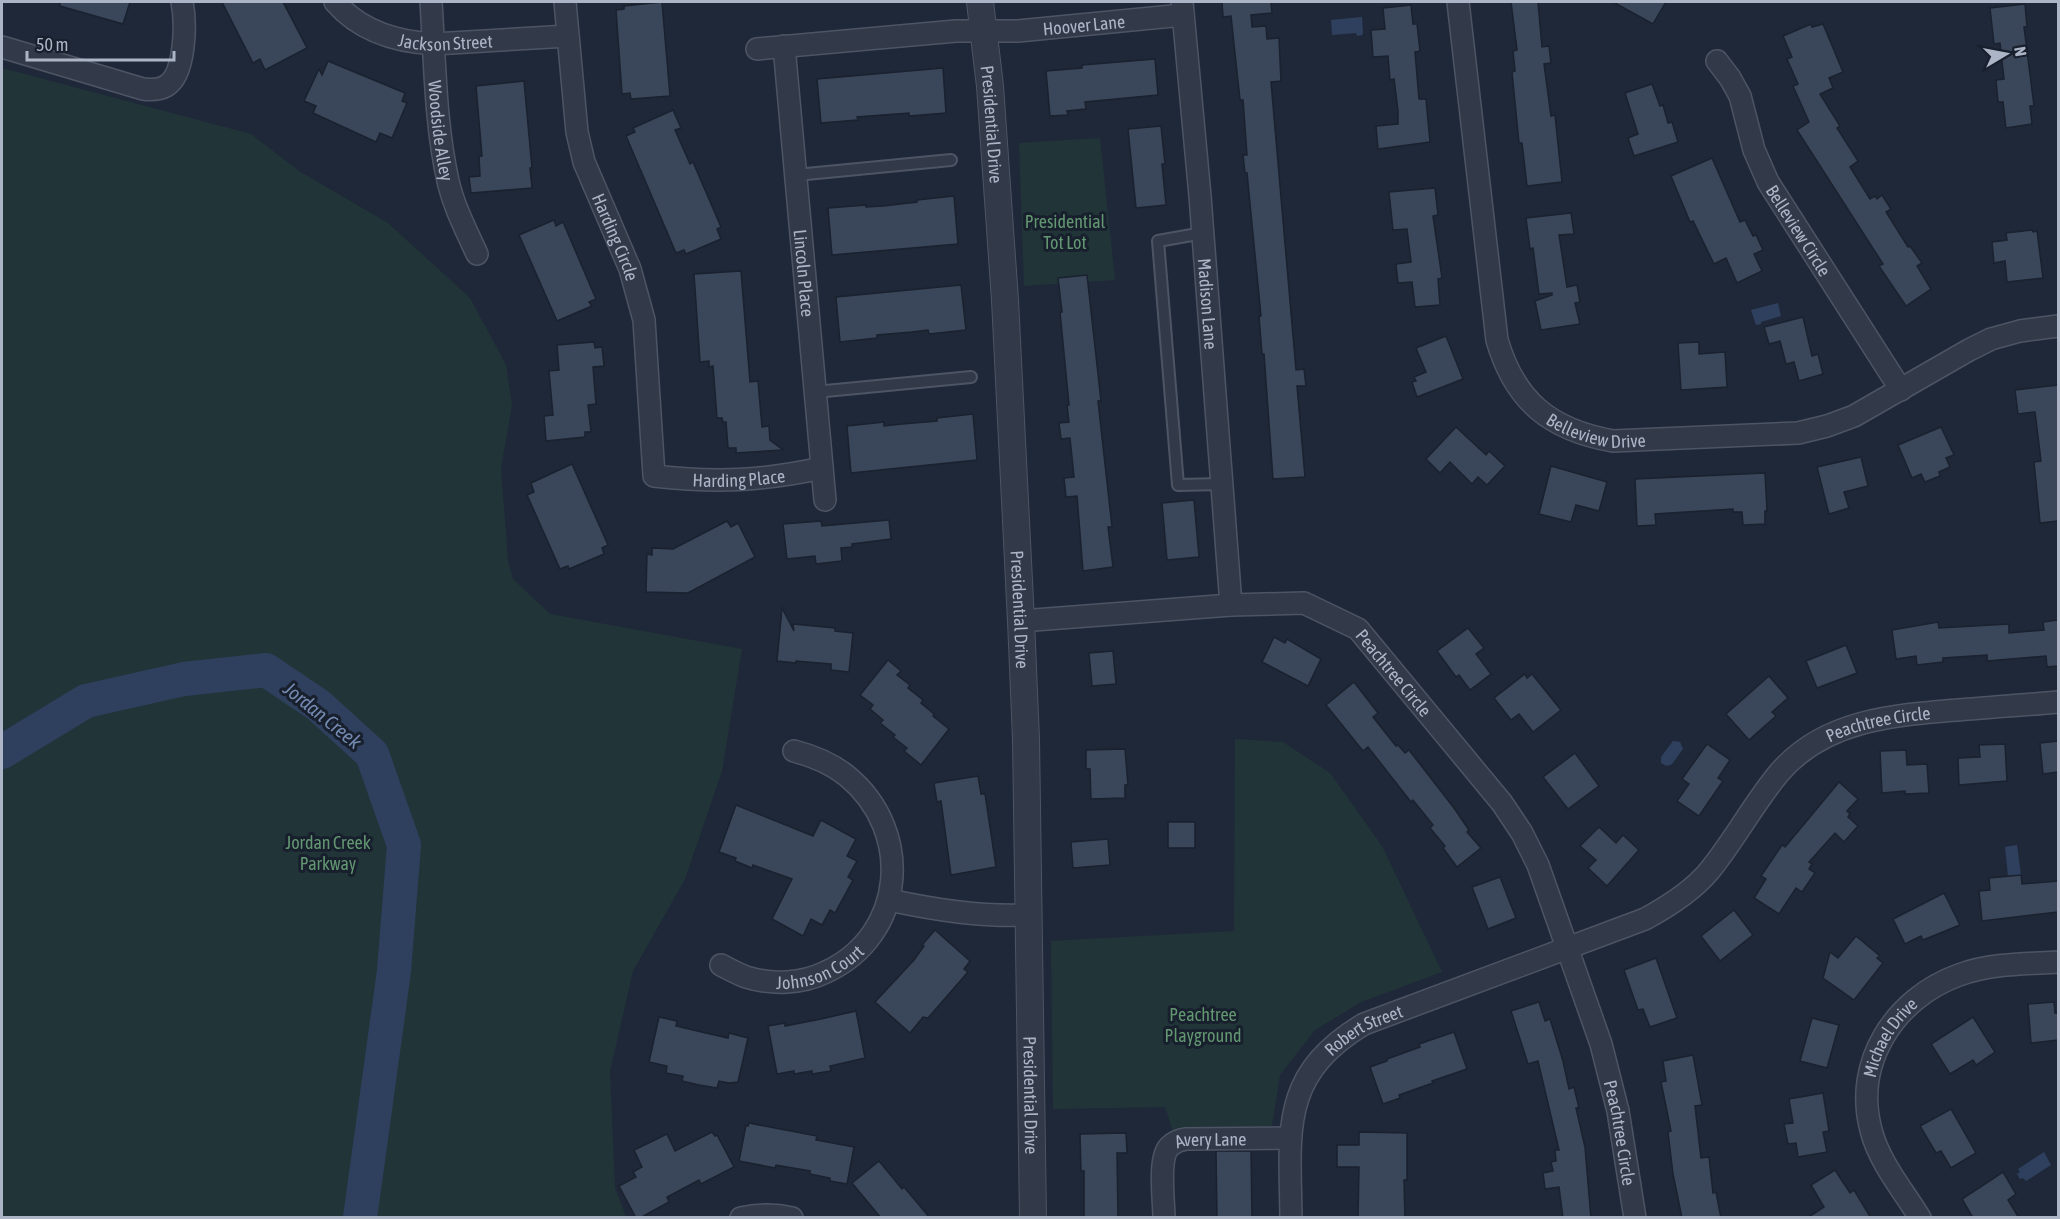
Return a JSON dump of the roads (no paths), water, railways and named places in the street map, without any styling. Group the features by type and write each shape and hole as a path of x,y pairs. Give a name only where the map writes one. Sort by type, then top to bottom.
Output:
{"street":[{"path":"2,47 143,89 154,90 167,85 175,77 180,62 184,29 182,2"},
{"name":"Jackson Street","path":"335,2 362,25 386,36 412,43 434,44 568,36"},
{"name":"Woodside Alley","path":"431,2 441,136 449,183 460,220 477,254"},
{"name":"Harding Circle","path":"565,2 573,109 585,162 630,268 644,320 654,476"},
{"name":"Presidential Drive","path":"980,2 1005,300 1021,621 1029,915 1033,1218"},
{"name":"Belleview Drive","path":"1458,2 1497,340 1511,378 1527,399 1543,414 1566,428 1587,436 1613,441 1798,433 1854,416 1991,339 2020,331 2058,326"},
{"name":"Hoover Lane","path":"984,31 1018,31 1183,8"},
{"name":"Madison Lane","path":"1183,8 1203,233 1231,605"},
{"path":"757,49 956,31 984,31"},
{"name":"Lincoln Place","path":"784,46 825,500"},
{"name":"Belleview Circle","path":"1717,61 1740,96 1754,150 1768,182 1901,390"},
{"name":"Harding Place","path":"654,476 696,481 738,481 780,477 822,468"},
{"name":"Peachtree Circle","path":"1021,621 1231,605 1304,603 1358,629 1502,803 1522,833 1538,865 1611,1077 1635,1218"},
{"name":"Peachtree Circle","path":"1568,948 1645,919 1667,907 1692,888 1710,870 1779,773 1794,758 1820,739 1845,727 1896,715 2058,702"},
{"name":"Johnson Court","path":"721,965 745,977 772,982 795,982 818,976 839,966 858,952 873,935 884,915 892,879 892,854 885,830 874,807 862,790 847,776 829,764 794,751"},
{"path":"889,900 930,909 973,914 1029,915"},
{"name":"Robert Street","path":"1291,1218 1290,1138 1293,1112 1300,1090 1313,1067 1327,1050 1364,1024 1568,948"},
{"name":"Michael Drive","path":"1920,1218 1880,1155 1871,1131 1866,1105 1868,1079 1880,1042 1891,1023 1909,1004 1932,987 1958,975 2002,965 2058,962"},
{"name":"Avery Lane","path":"1164,1218 1163,1157 1176,1141 1290,1138"},
{"path":"741,1218 757,1215 792,1218"}],"lane":[{"path":"796,175 951,160"},
{"path":"1203,233 1158,241 1178,485 1222,484"},
{"path":"815,392 971,377"}],"water":[{"path":"1362,17 1362,35 1357,36 1356,33 1332,35 1331,20"},
{"path":"1778,303 1781,316 1756,325 1751,310"},
{"path":"1673,741 1680,742 1683,749 1672,764 1667,766 1661,763 1661,757"},
{"path":"2017,845 2021,875 2008,876 2005,847"},
{"path":"2044,1152 2051,1165 2026,1181 2023,1178 2020,1179 2017,1174 2020,1172 2018,1169"}],"waterway":[{"name":"Jordan Creek","path":"2,752 86,701 184,679 266,670 318,705 372,754 404,845 394,971 360,1218"}],"park label":[{"name":"Presidential Tot Lot","path":"1065,231"},
{"name":"Jordan Creek Parkway","path":"328,852"},
{"name":"Peachtree Playground","path":"1203,1024"}]}
